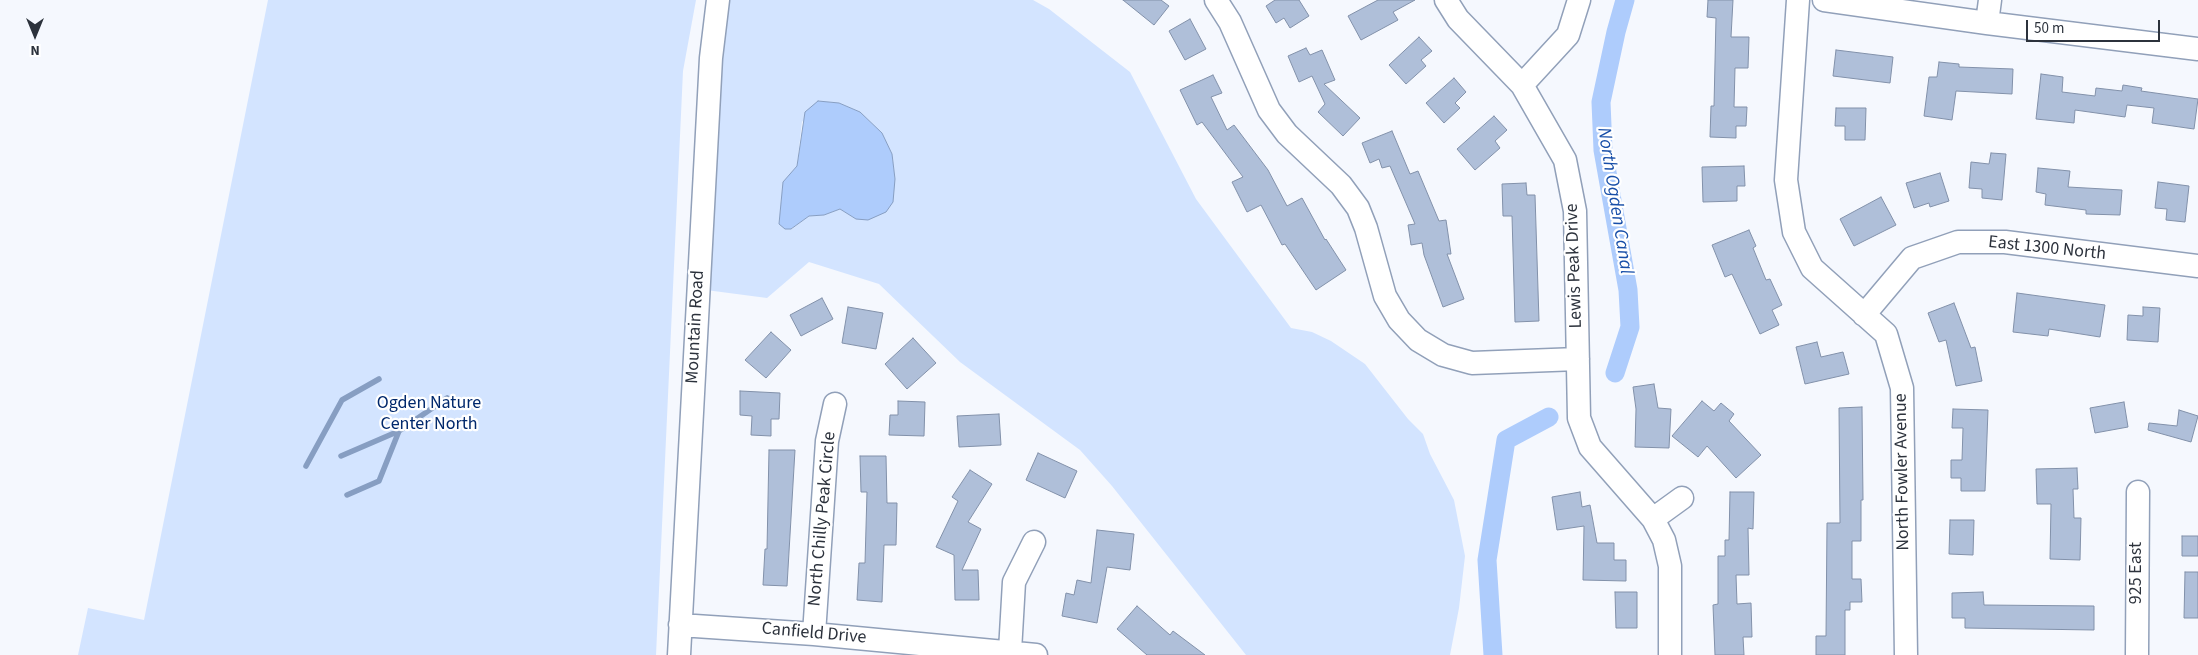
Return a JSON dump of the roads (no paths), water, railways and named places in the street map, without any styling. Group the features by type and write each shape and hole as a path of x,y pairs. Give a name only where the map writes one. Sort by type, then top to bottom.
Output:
{"street":[{"name":"Mountain Road","path":"679,655 710,68 718,0"},
{"path":"1216,0 1230,22 1269,110 1287,134 1341,186 1358,208 1366,228 1385,296 1399,320 1418,340 1443,355 1472,363 1578,359"},
{"name":"Lewis Peak Drive","path":"1446,0 1458,19 1522,85 1565,160 1575,211 1579,418 1590,447 1653,519 1664,540 1670,566 1670,655"},
{"path":"1522,85 1568,34 1579,0"},
{"name":"North Fowler Avenue","path":"1798,0 1786,180 1794,232 1812,268 1886,334 1902,388 1906,655"},
{"path":"1824,0 1986,24 2198,49"},
{"path":"1986,24 1990,0"},
{"name":"East 1300 North","path":"1864,315 1912,258 1958,242 2005,242 2198,266"},
{"name":"North Chilly Peak Circle","path":"814,634 827,442 835,404"},
{"name":"925 East","path":"2137,655 2138,492"},
{"path":"1653,519 1682,498"},
{"path":"1010,651 1014,582 1034,542"},
{"name":"Canfield Drive","path":"680,625 814,634 1010,651 1036,655"}],"water":[{"path":"818,101 839,103 860,112 882,133 892,154 895,179 893,202 886,212 868,220 856,219 840,209 824,215 809,216 791,229 785,229 779,224 783,182 797,166 805,112"}],"waterway":[{"name":"North Ogden Canal","path":"1615,373 1630,327 1628,290 1603,150 1601,102 1625,0"},
{"path":"306,466 342,400 379,379"},
{"path":"347,495 379,481 399,431 447,398"},
{"name":"North Ogden Canal","path":"1493,655 1487,560 1506,440 1549,417"},
{"path":"341,456 399,431"}],"park label":[{"name":"Ogden Nature Center North","path":"429,414"}]}
